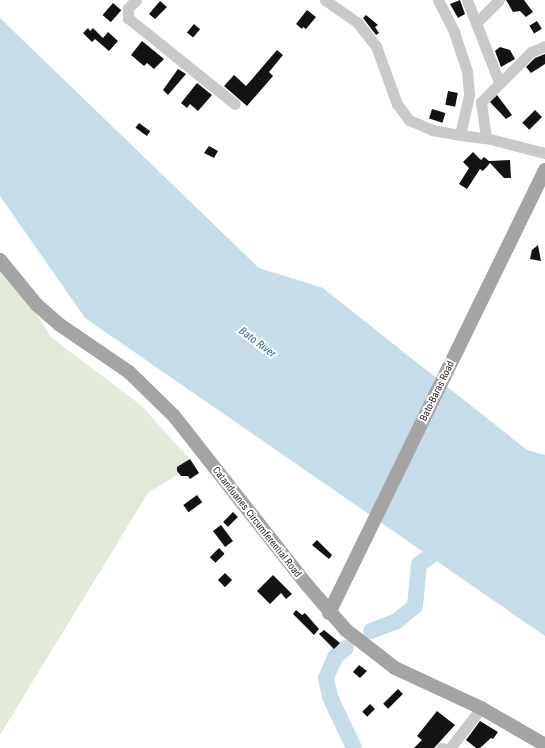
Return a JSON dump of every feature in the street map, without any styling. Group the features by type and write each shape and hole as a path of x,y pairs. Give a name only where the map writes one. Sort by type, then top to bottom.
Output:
{"main road":[{"name":"Bato-Baras Road","path":"330,613 545,170"},
{"name":"Catanduanes Circumferential Road","path":"0,260 37,305 60,325 129,372 174,416 330,613 367,648 395,668 481,708 545,745"}],"street":[{"path":"136,0 128,8 128,18 235,104"},
{"path":"325,0 357,22 376,46 397,104 409,120 432,130 486,138 545,153"},
{"path":"438,0 454,32 467,71 469,95 460,135"},
{"path":"467,0 477,22 499,82"},
{"path":"477,22 499,0"},
{"path":"486,138 481,102 499,82 531,52 545,46"},
{"path":"450,748 481,708"}],"green space":[{"path":"0,259 52,338 142,406 194,464 148,493 0,735"}],"water":[{"name":"Bato River","path":"0,18 259,268 323,288 527,450 545,455 545,636 85,318 0,196"}],"building":[{"path":"460,0 465,14 458,18 450,4"},
{"path":"506,0 524,0 533,12 526,17 520,11 513,12"},
{"path":"160,1 167,7 155,19 149,14"},
{"path":"113,3 121,10 111,22 103,15"},
{"path":"307,10 316,17 306,29 303,27 302,29 296,24"},
{"path":"366,15 378,25 375,27 379,33 376,35 363,18"},
{"path":"537,21 542,29 534,33 529,26"},
{"path":"194,24 200,29 193,38 187,32"},
{"path":"88,28 90,31 93,28 103,38 108,32 118,41 109,51 95,39 92,42 83,33"},
{"path":"142,41 164,59 154,69 147,63 144,66 131,55"},
{"path":"500,47 510,50 515,59 501,67 495,51"},
{"path":"277,50 283,55 269,72 273,76 247,106 224,86 234,75 246,86"},
{"path":"545,54 545,64 531,73 526,67 535,58"},
{"path":"178,69 186,74 168,95 163,90"},
{"path":"197,83 212,95 198,111 190,104 187,108 181,103"},
{"path":"448,91 458,93 455,107 445,105"},
{"path":"497,95 512,115 506,119 490,102"},
{"path":"432,109 445,113 442,123 429,119"},
{"path":"535,110 542,117 529,130 522,123"},
{"path":"139,123 150,131 147,136 135,128"},
{"path":"209,146 218,151 214,158 204,153"},
{"path":"473,152 481,160 484,157 489,161 510,160 511,178 504,178 490,163 483,171 480,169 467,189 459,184 469,168 463,162"},
{"path":"538,245 541,261 530,259 532,250"},
{"path":"190,459 199,473 190,479 188,476 181,476 177,471 177,467"},
{"path":"197,495 202,502 189,512 183,505"},
{"path":"233,512 238,517 228,527 223,522"},
{"path":"221,525 233,541 225,547 213,531"},
{"path":"317,540 332,555 329,559 312,545"},
{"path":"219,548 225,554 215,563 210,557"},
{"path":"225,573 232,580 225,587 218,580"},
{"path":"273,575 292,594 286,599 281,593 270,604 257,591"},
{"path":"296,610 302,615 305,613 319,629 314,635 293,614"},
{"path":"324,630 340,643 334,649 319,634"},
{"path":"359,665 367,671 360,678 353,672"},
{"path":"398,689 403,694 388,709 383,704"},
{"path":"370,704 375,709 367,717 362,712"},
{"path":"437,711 455,725 434,748 414,748 422,740 417,736"},
{"path":"480,721 498,732 493,739 491,738 480,748 476,748 466,740"}],"waterway":[{"path":"371,631 397,621 415,606 419,564 447,545"},
{"path":"346,648 335,657 326,678 330,697 354,748"}]}
